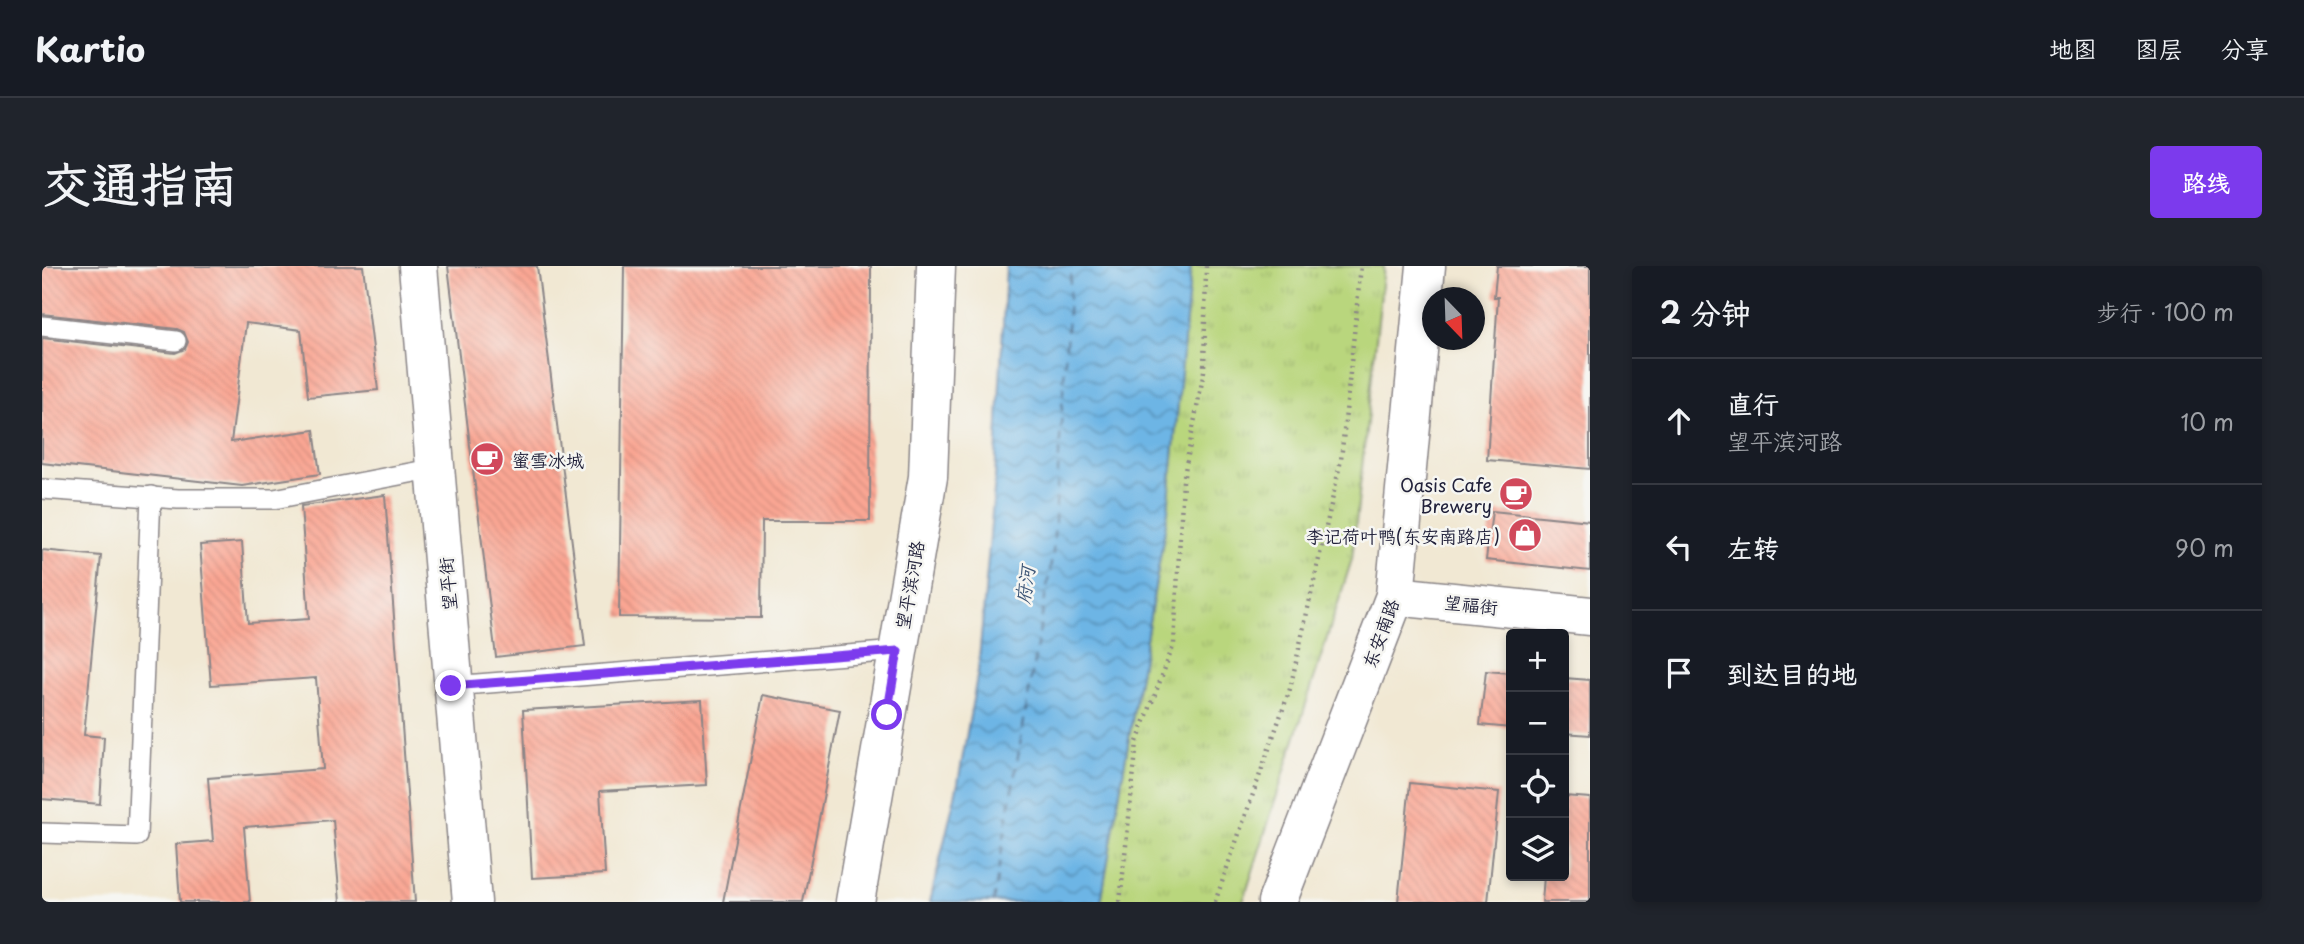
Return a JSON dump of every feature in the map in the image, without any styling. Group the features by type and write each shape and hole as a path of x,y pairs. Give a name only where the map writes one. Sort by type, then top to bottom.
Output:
{"street":[{"name":"望平街","path":"418,266 449,607 451,686 472,902"},
{"name":"望平滨河路","path":"855,902 928,477 936,266"},
{"name":"东安南路","path":"1277,902 1395,596 1426,266"},
{"name":"望福街","path":"1395,596 1590,616"}],"lane":[{"path":"42,326 176,341"},
{"path":"42,489 151,496 274,499 436,468"},
{"path":"42,833 137,836 151,496"},
{"path":"451,686 898,651"}],"path":[{"path":"1120,902 1137,742 1174,643 1183,481 1204,371 1206,266"},
{"path":"1215,902 1290,689 1341,460 1361,266"}],"green space":[{"path":"1191,266 1384,266 1352,559 1243,902 1101,902 1168,511"}],"water":[{"name":"府河","path":"1006,266 1191,266 1168,511 1101,902 930,902 958,783 978,671 995,479"}],"building":[{"path":"42,266 363,266 378,390 308,397 301,330 246,323 231,442 314,430 320,474 242,486 42,463 42,338 175,353 185,349 188,342 184,332 177,329 42,314"},
{"path":"448,266 537,266 585,646 496,657"},
{"path":"624,266 871,266 870,521 762,521 761,618 619,617"},
{"path":"1497,266 1590,266 1590,469 1487,460 1498,297 1494,297"},
{"path":"385,495 415,902 340,902 333,820 244,827 250,902 180,902 176,844 213,841 208,778 323,769 316,678 211,685 200,545 242,542 248,623 309,619 301,506"},
{"path":"1492,511 1590,521 1590,571 1486,560"},
{"path":"42,550 101,556 84,735 104,737 100,804 42,799"},
{"path":"1486,671 1506,673 1506,728 1480,725"},
{"path":"1569,678 1590,680 1590,735 1569,733"},
{"path":"763,695 840,710 803,902 723,902"},
{"path":"702,700 707,785 600,791 605,874 532,878 523,710"},
{"path":"1410,783 1499,792 1488,902 1398,902"},
{"path":"1569,796 1590,798 1590,902 1542,902 1544,881 1569,881"}],"ferry route":[{"path":"993,902 1053,552 1071,266"}],"place":[{"name":"蜜雪冰城","path":"487,459"},
{"name":"Oasis Cafe Brewery","path":"1516,494"},
{"name":"李记荷叶鸭(东安南路店)","path":"1525,535"}],"route":[{"path":"451,686 898,651 887,715"}]}
